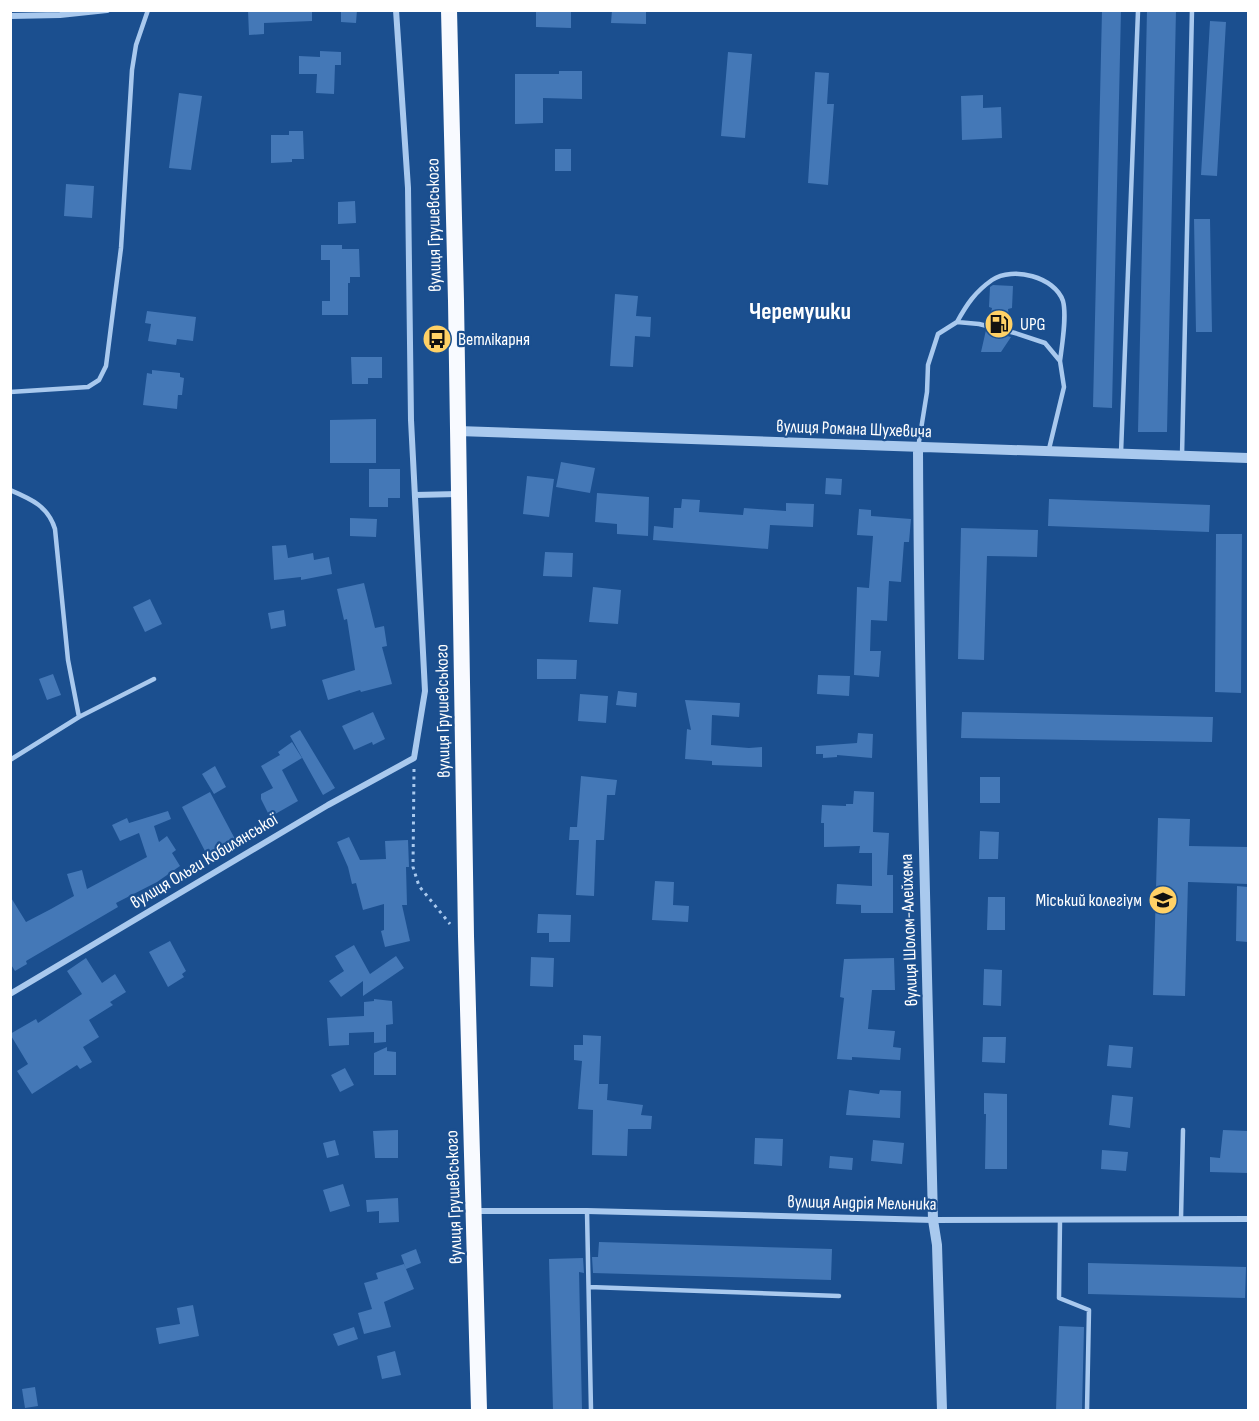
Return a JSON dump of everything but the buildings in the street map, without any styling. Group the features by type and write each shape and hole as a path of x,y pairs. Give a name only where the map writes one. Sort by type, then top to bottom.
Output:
{"highway":[{"name":"вулиця Грушевського","path":"449,10 466,936 479,1410"}],"street":[{"path":"10,16 60,15 107,10"},
{"path":"396,10 408,188 411,420 425,691 414,758"},
{"name":"вулиця Романа Шухевича","path":"458,431 1248,458"},
{"name":"вулиця Шолом-Алейхема","path":"918,448 919,667 933,1220 937,1245 942,1410"},
{"path":"415,495 458,494"},
{"name":"вулиця Ольги Кобилянської","path":"10,994 328,805 414,758"},
{"name":"вулиця Андрія Мельника","path":"474,1211 587,1211 933,1220 1248,1219"}],"lane":[{"path":"10,392 88,387 99,380 106,366 121,248 132,70 136,45 148,10"},
{"path":"1182,456 1192,10"},
{"path":"1121,453 1138,11"},
{"path":"918,448 927,392 928,365 939,334 957,322 971,297 994,278 1016,274 1041,278 1056,287 1064,303 1060,361 1064,387 1048,452"},
{"path":"957,322 979,324 1045,343 1060,361"},
{"path":"10,490 43,507 52,517 56,529 68,660 79,717"},
{"path":"10,760 79,717 154,679"},
{"path":"1181,1218 1183,1130"},
{"path":"587,1211 591,1410"},
{"path":"1059,1220 1059,1298 1089,1310 1087,1410"},
{"path":"589,1287 839,1296"}],"path":[{"path":"414,758 413,867 419,886 449,922 466,936"}],"place":[{"name":"UPG","path":"999,324"},
{"name":"Ветлікарня","path":"437,339"},
{"name":"Міський колегіум","path":"1163,900"}],"district":[{"name":"Черемушки","path":"800,311"}]}
